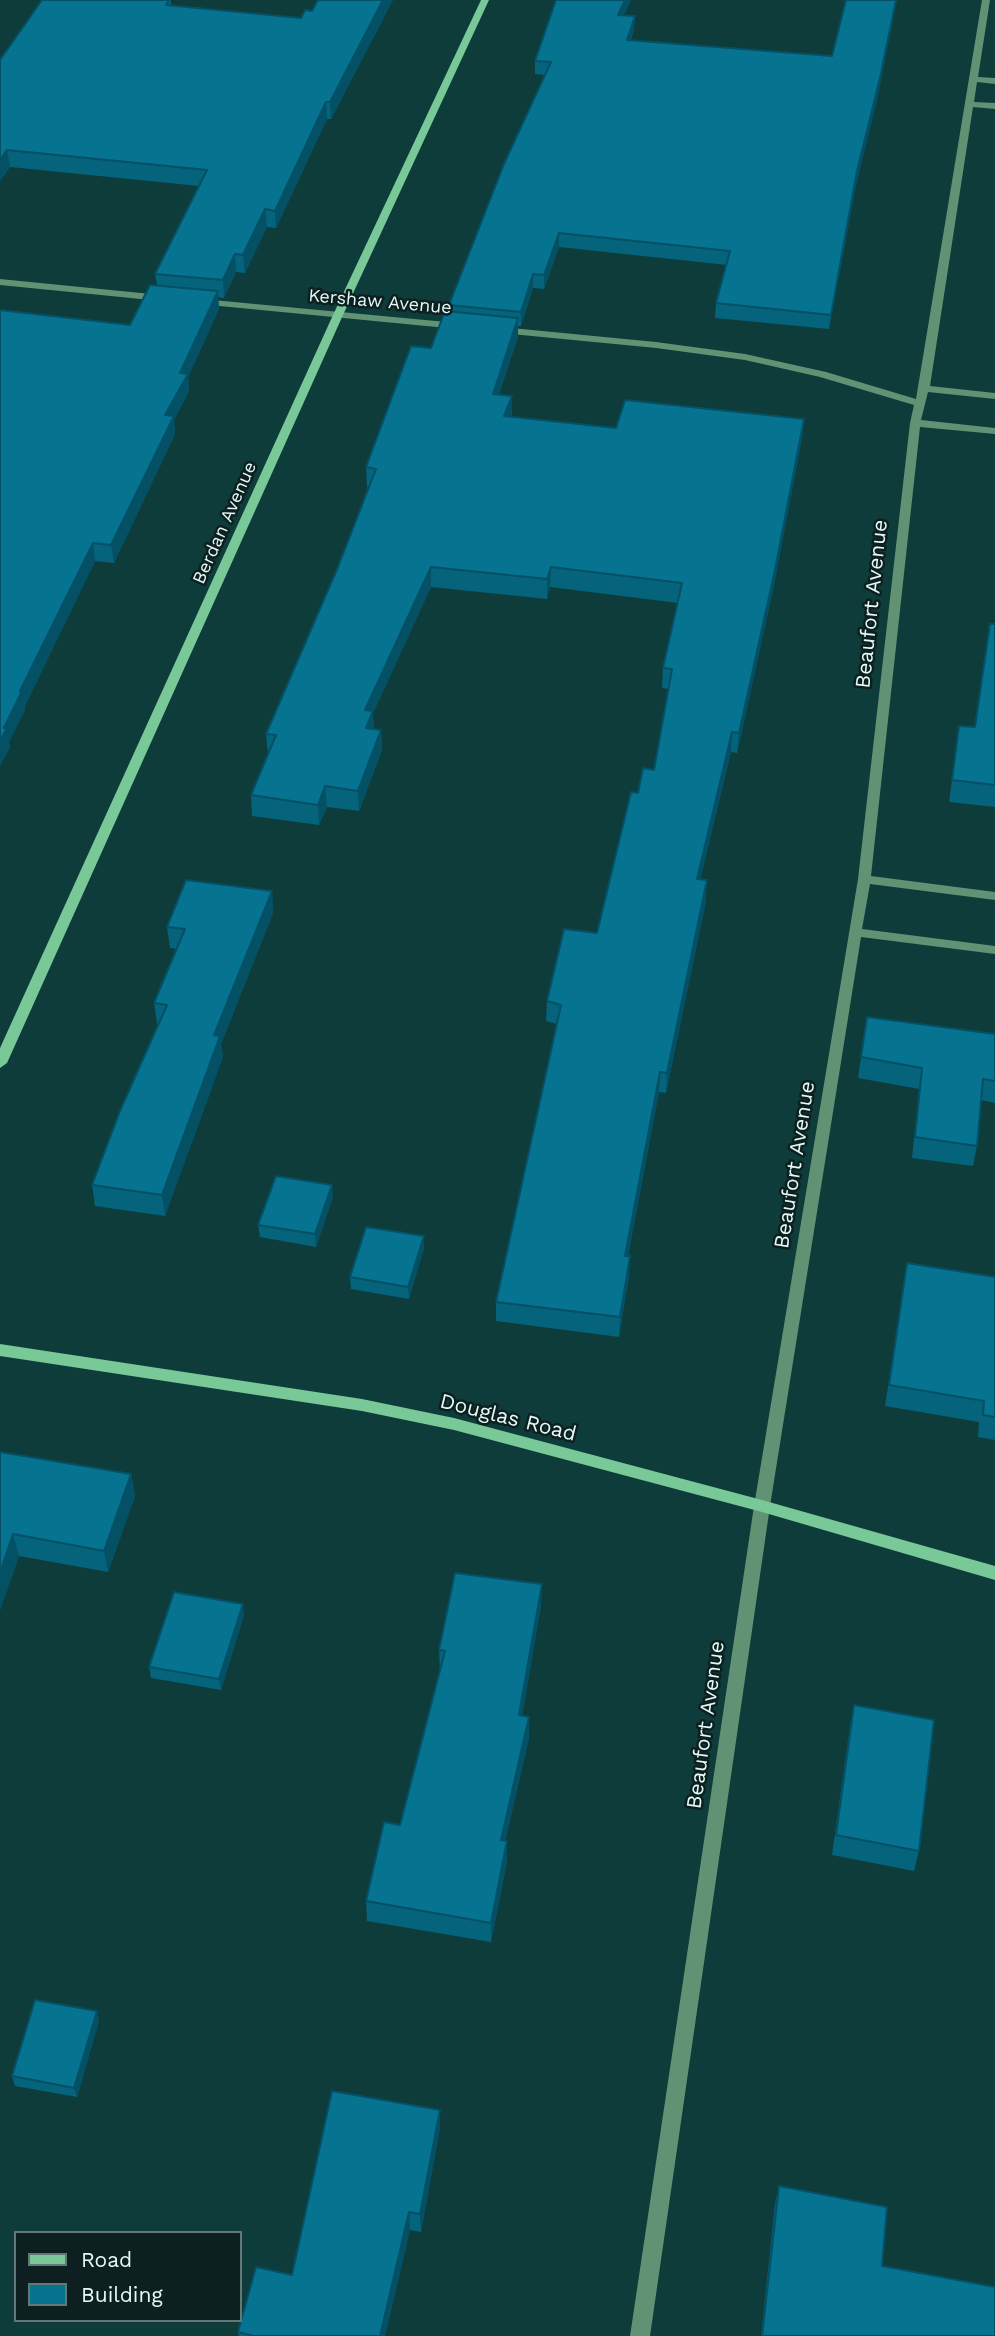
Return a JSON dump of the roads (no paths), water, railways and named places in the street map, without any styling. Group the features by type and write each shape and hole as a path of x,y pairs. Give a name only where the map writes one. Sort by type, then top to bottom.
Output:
{"street":[{"name":"Berdan Avenue","path":"0,1063 338,315 485,0"},
{"name":"Beaufort Avenue","path":"640,2336 762,1506 864,879 915,422 924,388 986,0"},
{"path":"973,79 995,81"},
{"path":"969,104 995,106"},
{"path":"0,282 178,300"},
{"name":"Kershaw Avenue","path":"192,301 466,327"},
{"path":"493,330 656,345 745,357 822,374 919,403"},
{"path":"924,388 995,396"},
{"path":"915,422 995,431"},
{"path":"864,879 995,896"},
{"path":"855,932 995,950"},
{"name":"Douglas Road","path":"0,1350 362,1405 454,1424 762,1506 995,1573"}]}
